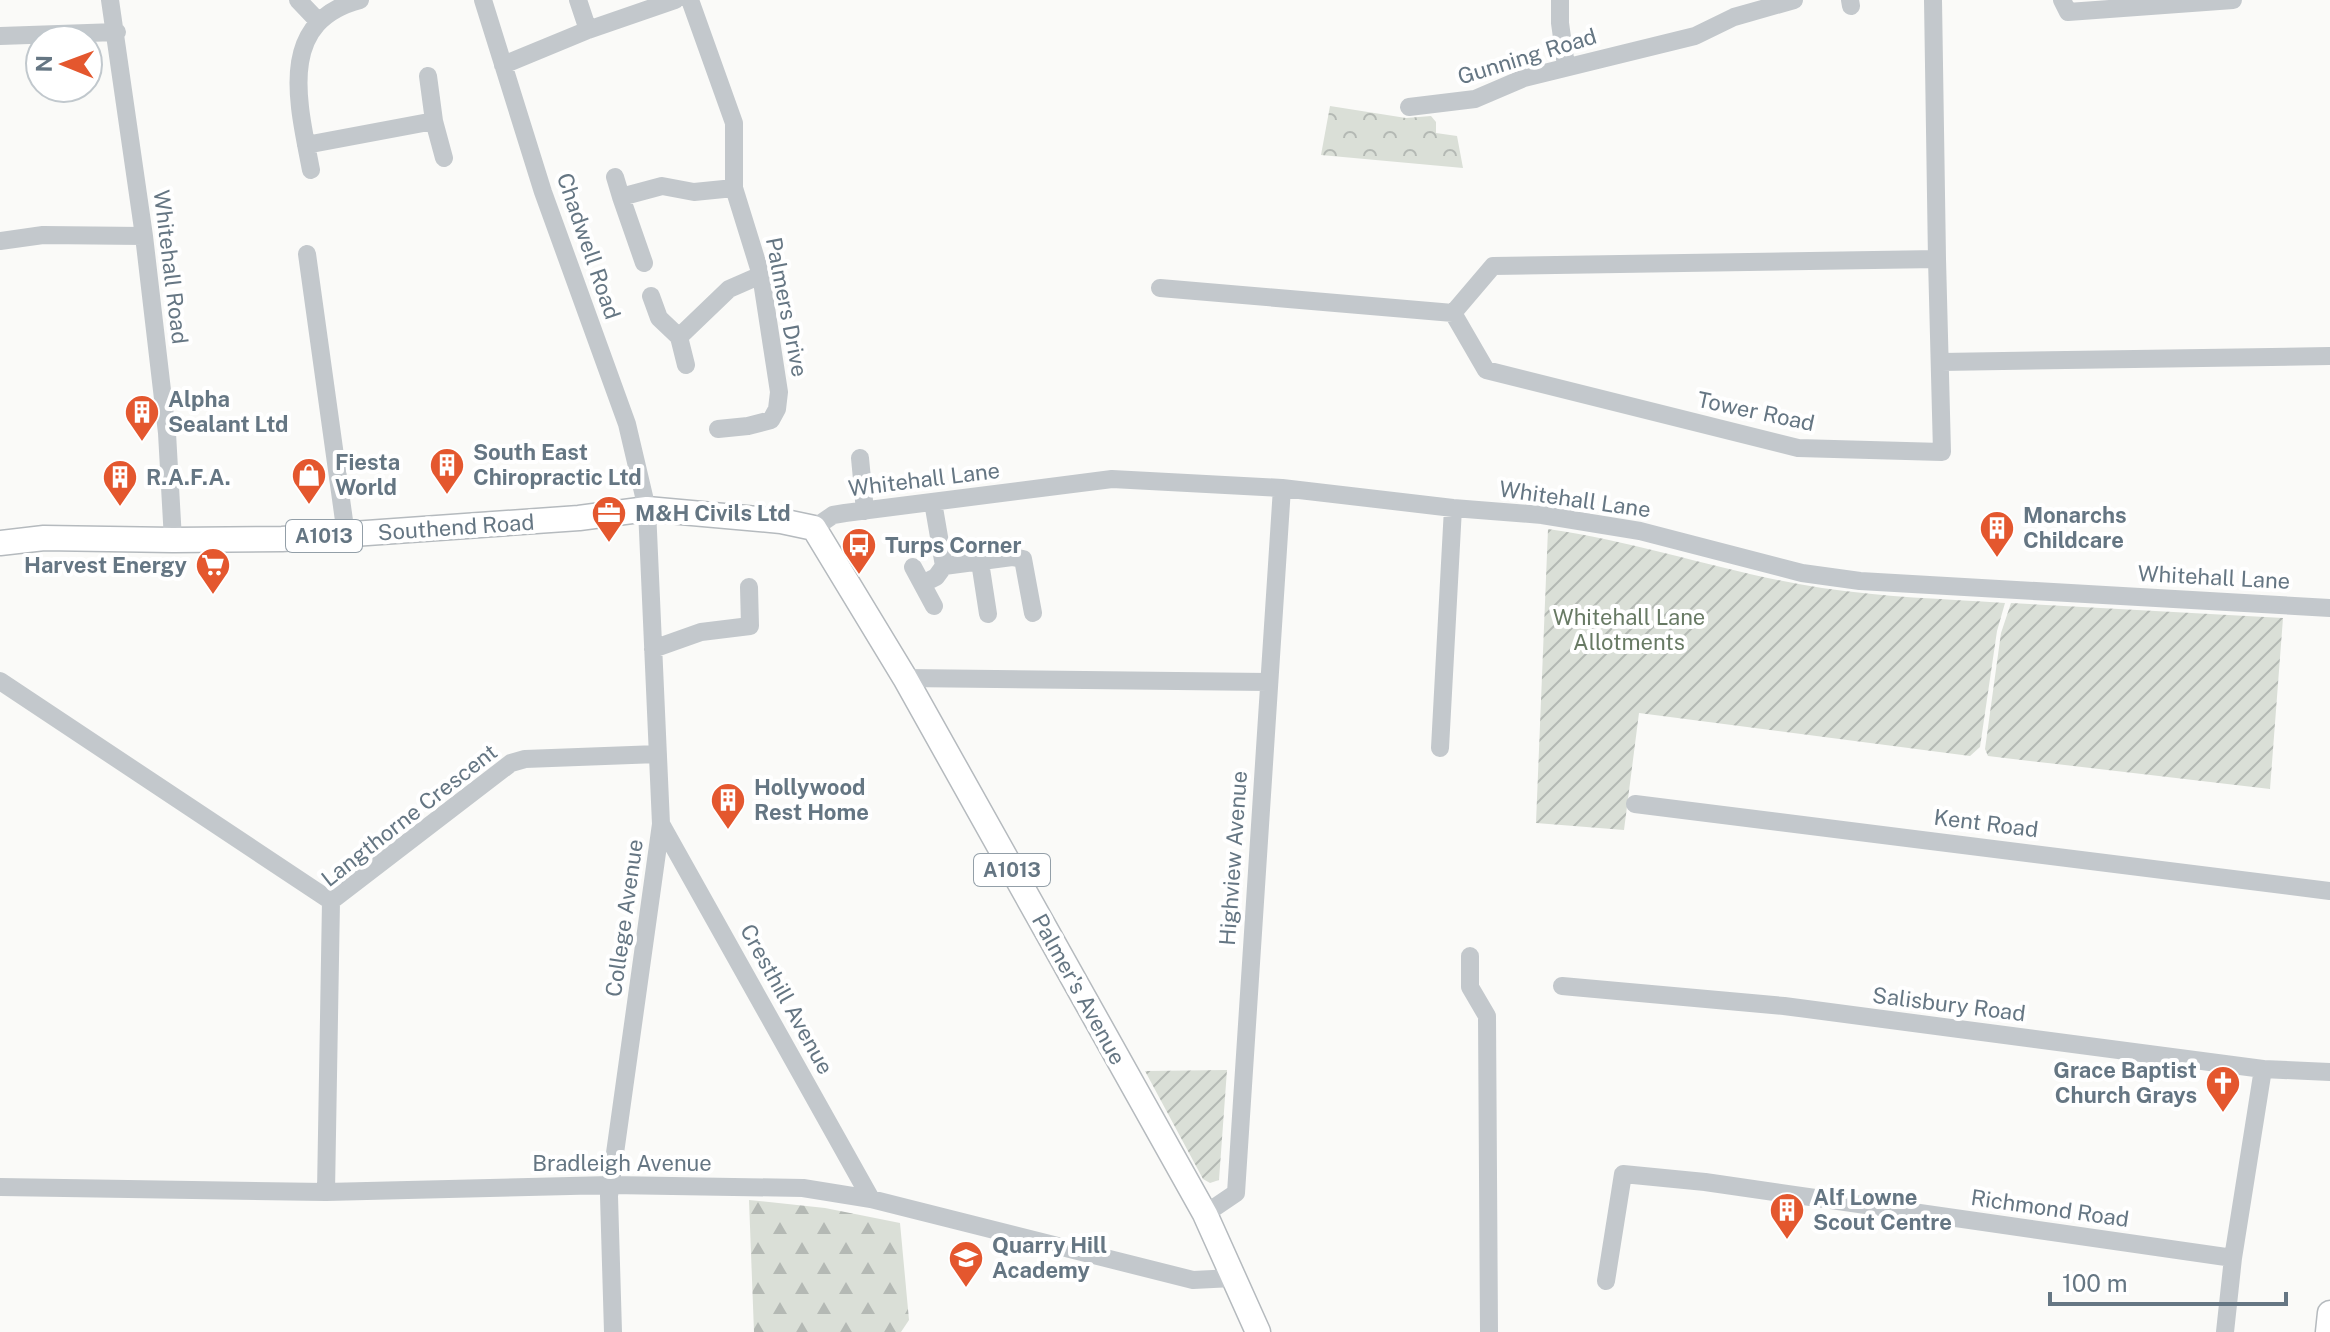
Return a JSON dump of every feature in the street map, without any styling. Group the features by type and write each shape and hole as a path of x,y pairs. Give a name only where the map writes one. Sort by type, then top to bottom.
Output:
{"main road":[{"name":"Southend Road","path":"0,543 44,538 173,540 346,535 579,518 647,509 781,521 814,528"},
{"name":"Palmer's Avenue","path":"814,528 905,678 1205,1214 1258,1332"},
{"path":"2328,1332 2330,1313"}],"street":[{"name":"Whitehall Road","path":"110,0 144,236 167,433 173,540"},
{"path":"298,0 318,21"},
{"path":"311,170 297,89 302,49 318,21 360,0"},
{"name":"Chadwell Road","path":"483,0 543,192 627,424 647,509"},
{"path":"578,0 588,30"},
{"path":"503,65 588,30 675,0"},
{"name":"Palmers Drive","path":"690,0 734,123 734,188 761,275 779,392 777,409 771,420 756,425 718,429"},
{"path":"1560,0 1566,66"},
{"name":"Gunning Road","path":"1409,107 1475,99 1524,78 1683,39 1751,6 1794,0"},
{"name":"Tower Road","path":"1453,313 1486,370 1798,448 1942,452 1933,0"},
{"path":"2062,0 2068,12 2233,0"},
{"path":"0,36 117,32"},
{"path":"428,76 434,121 444,158"},
{"path":"306,145 434,121"},
{"path":"615,177 644,263"},
{"path":"621,197 662,186 694,192 734,188"},
{"path":"0,241 43,235 144,236"},
{"path":"307,254 346,535"},
{"path":"1160,288 1453,313 1493,266 1937,259"},
{"path":"679,337 729,289 761,275"},
{"path":"651,296 659,318 679,337 686,365"},
{"path":"1941,362 2330,356"},
{"path":"860,458 865,511"},
{"name":"Whitehall Lane","path":"814,528 833,515 1112,479 1282,488 1542,515 1640,531 1802,573 1860,581 2330,608"},
{"name":"Highview Avenue","path":"1205,1214 1236,1193 1282,488"},
{"path":"933,502 944,566 936,577 918,576 934,606"},
{"path":"1440,748 1453,508"},
{"name":"College Avenue","path":"613,1332 609,1196 661,824 647,509"},
{"path":"944,566 1012,557 1023,559 1033,613"},
{"path":"980,562 988,614"},
{"path":"653,649 701,632 750,626 749,587"},
{"path":"905,678 1268,682"},
{"path":"0,681 331,901"},
{"name":"Langthorne Crescent","path":"326,1192 331,901 511,763 525,759 658,754"},
{"name":"Kent Road","path":"1635,804 2330,891"},
{"name":"Cresthill Avenue","path":"661,824 871,1199"},
{"path":"1470,956 1470,987 1487,1016 1489,1332"},
{"name":"Salisbury Road","path":"1562,986 1784,1006 2263,1069 2330,1072"},
{"path":"2225,1332 2233,1258 2263,1069"},
{"name":"Richmond Road","path":"1606,1281 1623,1174 1705,1182 2233,1258"},
{"name":"Bradleigh Avenue","path":"0,1187 326,1192 611,1185 803,1188 871,1199 1193,1280 1233,1278"}],"green space":[{"path":"1330,106 1406,118 1431,116 1436,122 1436,133 1457,136 1463,168 1321,155"},
{"name":"Whitehall Lane Allotments","path":"1548,529 1822,588 1890,596 2005,603 1997,631 1980,747 1970,756 1639,713 1624,830 1536,823"},
{"path":"2011,603 2283,618 2270,789 1988,756 1985,749 2001,633"},
{"path":"1227,1070 1219,1180 1210,1183 1203,1179 1145,1071"},
{"path":"749,1200 825,1208 900,1223 909,1320 901,1332 754,1332"}],"place":[{"name":"Alpha Sealant Ltd","path":"142,443"},
{"name":"South East Chiropractic Ltd","path":"447,496"},
{"name":"Fiesta World","path":"309,506"},
{"name":"R.A.F.A.","path":"120,508"},
{"name":"M&H Civils Ltd","path":"609,544"},
{"name":"Monarchs Childcare","path":"1997,559"},
{"name":"Turps Corner","path":"859,576"},
{"name":"Harvest Energy","path":"213,596"},
{"name":"Hollywood Rest Home","path":"728,831"},
{"name":"Grace Baptist Church Grays","path":"2223,1114"},
{"name":"Alf Lowne Scout Centre","path":"1787,1241"},
{"name":"Quarry Hill Academy","path":"966,1289"}]}
